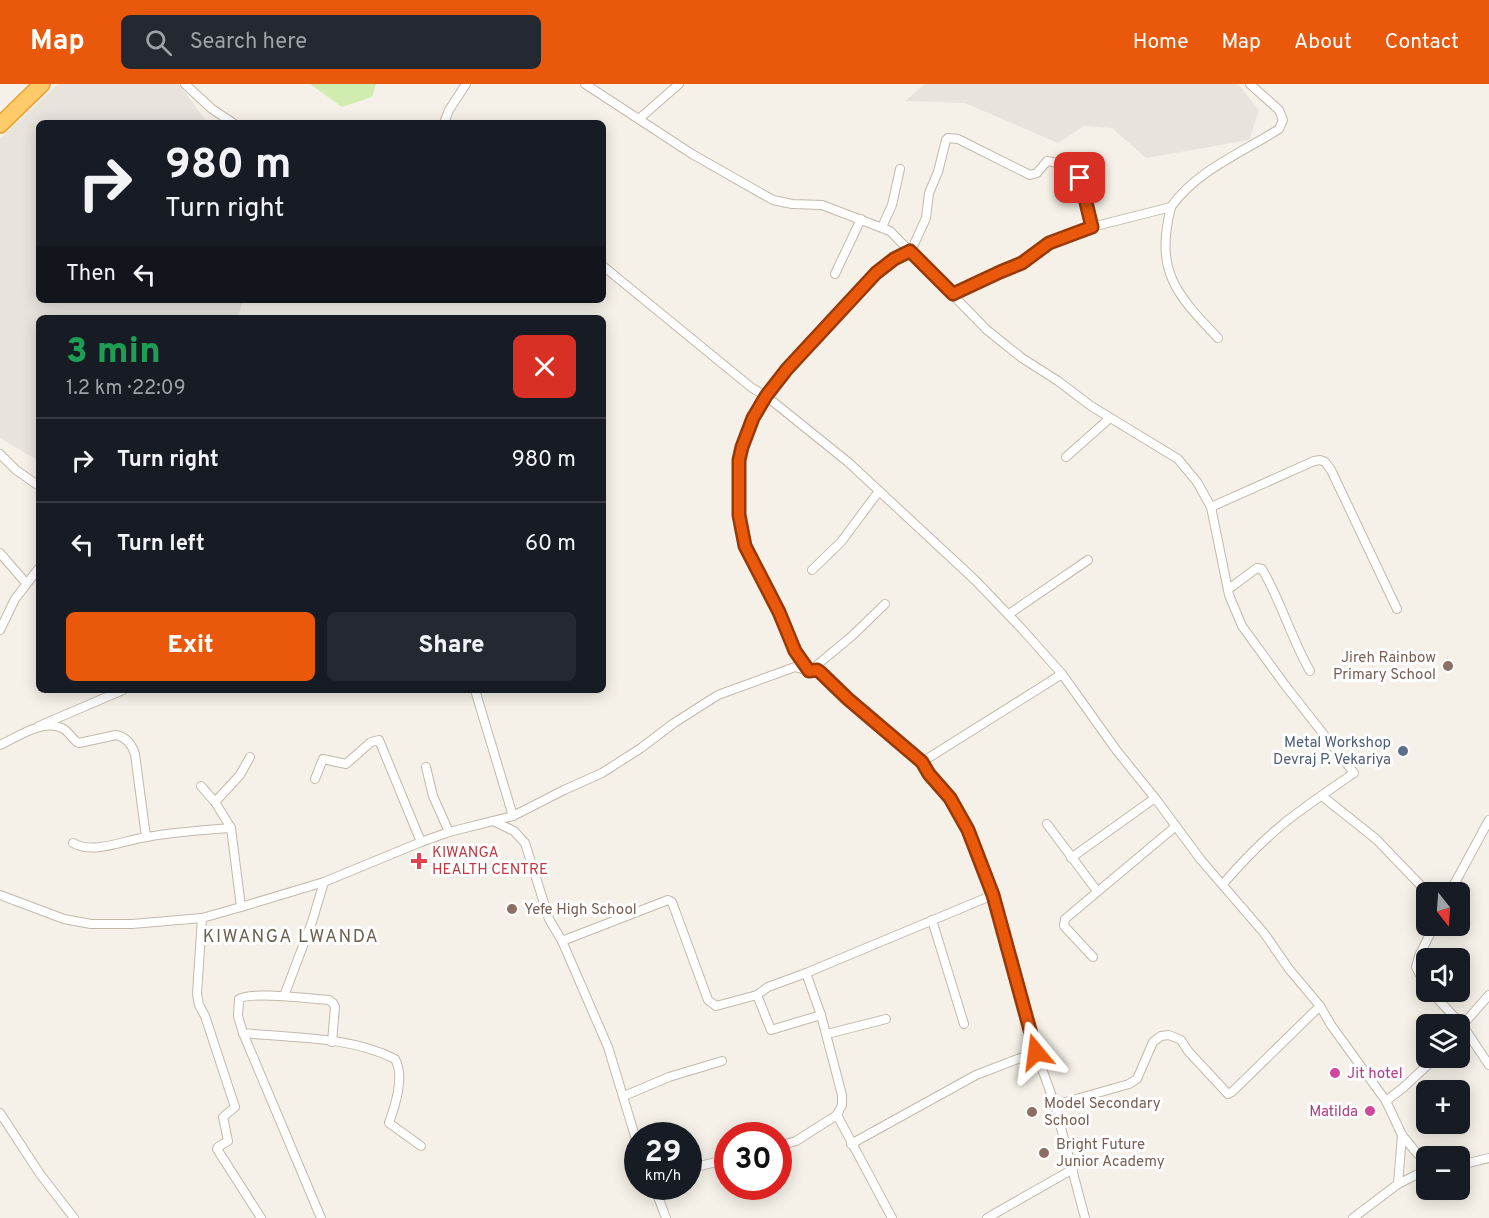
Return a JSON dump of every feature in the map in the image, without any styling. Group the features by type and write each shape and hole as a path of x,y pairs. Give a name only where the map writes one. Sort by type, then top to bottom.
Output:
{"highway":[{"path":"0,125 42,84"}],"street":[{"path":"185,84 212,109 228,120"},
{"path":"445,120 466,84"},
{"path":"585,84 692,154 773,200 792,204 822,205 890,231 987,330 1022,358 1110,418 1178,459 1197,482 1211,507 1230,588 1229,595 1242,626 1354,773 1271,834 1223,884"},
{"path":"640,118 679,84"},
{"path":"1218,338 1187,306 1174,284 1165,253 1166,229 1171,207 1181,192 1279,129 1283,120 1280,110 1250,84"},
{"path":"1085,1218 1055,1105 1036,1052 993,895 968,830 950,798 929,774 922,762 813,670 795,651 779,612 750,558 741,533 739,479 742,447 750,424 766,396 808,345 876,273 894,259 910,251 926,218 929,193 938,172 946,140 953,137 1027,174 1035,174 1047,161 1076,166 1092,227"},
{"path":"882,227 892,205 900,169"},
{"path":"953,294 1022,263 1049,243 1092,227 1171,207"},
{"path":"835,274 861,219"},
{"path":"606,268 752,388 766,396 848,462 975,580 1008,614 1062,674 1117,751 1202,860 1264,933 1288,969 1320,1006 1331,1025 1386,1101 1402,1135 1416,1152"},
{"path":"1066,457 1110,418"},
{"path":"0,454 16,470 36,484"},
{"path":"1211,507 1314,461 1324,462 1336,480 1397,609"},
{"path":"812,570 840,542 879,492"},
{"path":"0,553 26,584"},
{"path":"1008,614 1088,560"},
{"path":"1230,588 1257,568 1262,569 1272,586 1298,650 1310,671"},
{"path":"0,630 15,599 36,572"},
{"path":"813,670 885,604"},
{"path":"0,895 64,919 91,924 132,924 202,918 324,882 449,832 513,816 603,773 718,695 795,668 813,670"},
{"path":"922,762 1062,674"},
{"path":"0,745 47,721 116,693"},
{"path":"476,693 513,816"},
{"path":"37,727 63,728 73,740 80,743 116,735 128,742 135,754 146,837"},
{"path":"315,779 324,759 346,764 371,742 379,740 421,842"},
{"path":"215,802 240,775 250,757"},
{"path":"426,767 432,796 449,832"},
{"path":"201,786 215,802 231,828 241,907"},
{"path":"1322,796 1376,839 1418,882"},
{"path":"1071,858 1155,798"},
{"path":"1455,882 1489,820"},
{"path":"493,821 514,831 525,843 549,919 562,941 608,1047 631,1122"},
{"path":"1047,824 1097,891"},
{"path":"1093,957 1067,929 1065,919 1176,826"},
{"path":"73,843 82,847 93,847 146,837 231,828"},
{"path":"284,996 312,922 324,882"},
{"path":"562,941 668,900 672,902 708,1000 716,1006 757,996 768,987 993,895"},
{"path":"202,918 197,994 234,1107 222,1117 228,1141 217,1149 261,1218"},
{"path":"932,920 964,1024"},
{"path":"792,1142 837,1115 842,1105 842,1095 827,1034 806,973"},
{"path":"321,1218 243,1033 237,1005 240,997 245,995 284,996 329,1000 335,1007 332,1042"},
{"path":"1470,1017 1489,995"},
{"path":"757,996 771,1030 821,1015"},
{"path":"1439,1002 1449,1014"},
{"path":"1055,1105 1129,1084 1137,1079 1153,1042 1161,1036 1169,1035 1181,1040 1221,1089 1228,1094 1320,1006"},
{"path":"827,1034 886,1018"},
{"path":"243,1033 332,1042 381,1052 395,1059 398,1070 398,1093 389,1123 421,1146"},
{"path":"1470,1040 1489,1065"},
{"path":"851,1143 976,1075 1036,1052"},
{"path":"624,1096 669,1077 722,1061"},
{"path":"1386,1101 1424,1068"},
{"path":"0,1113 40,1174 74,1218"},
{"path":"837,1115 892,1218"},
{"path":"1398,1184 1402,1135"},
{"path":"1470,1163 1489,1158"},
{"path":"987,1218 1073,1169"},
{"path":"1353,1218 1398,1184 1416,1175"},
{"path":"659,1200 666,1218"}],"shaded area":[{"path":"58,84 179,84 205,120 36,120 36,303 242,303 239,315 36,315 36,459 0,438 0,139"},
{"path":"925,84 1238,84 1259,110 1249,140 1146,158 1112,128 1084,126 1058,143 965,103 905,101"}],"green space":[{"path":"310,84 376,84 372,97 342,107"}],"place":[{"name":"Jireh Rainbow Primary School","path":"1448,666"},
{"name":"Metal Workshop Devraj P. Vekariya","path":"1403,751"},
{"name":"KIWANGA HEALTH CENTRE","path":"419,861"},
{"name":"Yefe High School","path":"512,909"},
{"name":"Jit hotel","path":"1335,1073"},
{"name":"Matilda","path":"1370,1111"},
{"name":"Model Secondary School","path":"1032,1112"},
{"name":"Bright Future Junior Academy","path":"1044,1153"}],"district":[{"name":"KIWANGA LWANDA","path":"291,936"}],"route":[{"path":"1036,1052 993,895 968,830 950,798 929,774 922,762 820,672 809,671 795,651 779,612 750,558 741,533 739,460 747,430 766,396 823,329 885,265 910,251 953,294 1022,263 1049,243 1092,227 1080,178"}]}
